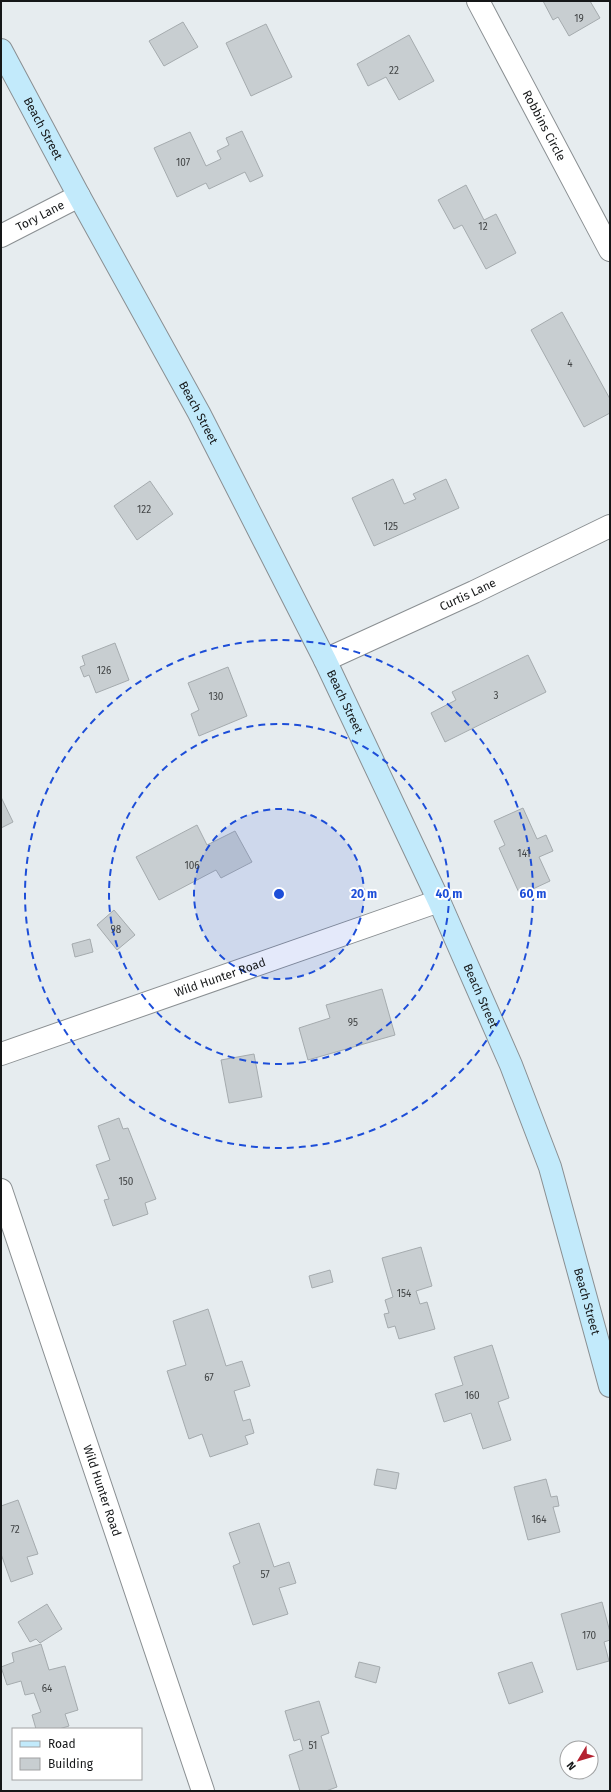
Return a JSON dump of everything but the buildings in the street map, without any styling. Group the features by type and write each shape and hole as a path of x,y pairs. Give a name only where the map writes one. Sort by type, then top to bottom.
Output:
{"street":[{"name":"Robbins Circle","path":"478,1 610,250"},
{"name":"Beach Street","path":"1,50 79,196 199,413 325,660 439,901 511,1065 550,1167 610,1386"},
{"name":"Tory Lane","path":"1,236 79,196"},
{"name":"Curtis Lane","path":"325,660 474,592 610,526"},
{"name":"Wild Hunter Road","path":"1,1054 439,901"},
{"name":"Wild Hunter Road","path":"1,1190 204,1791"}]}
